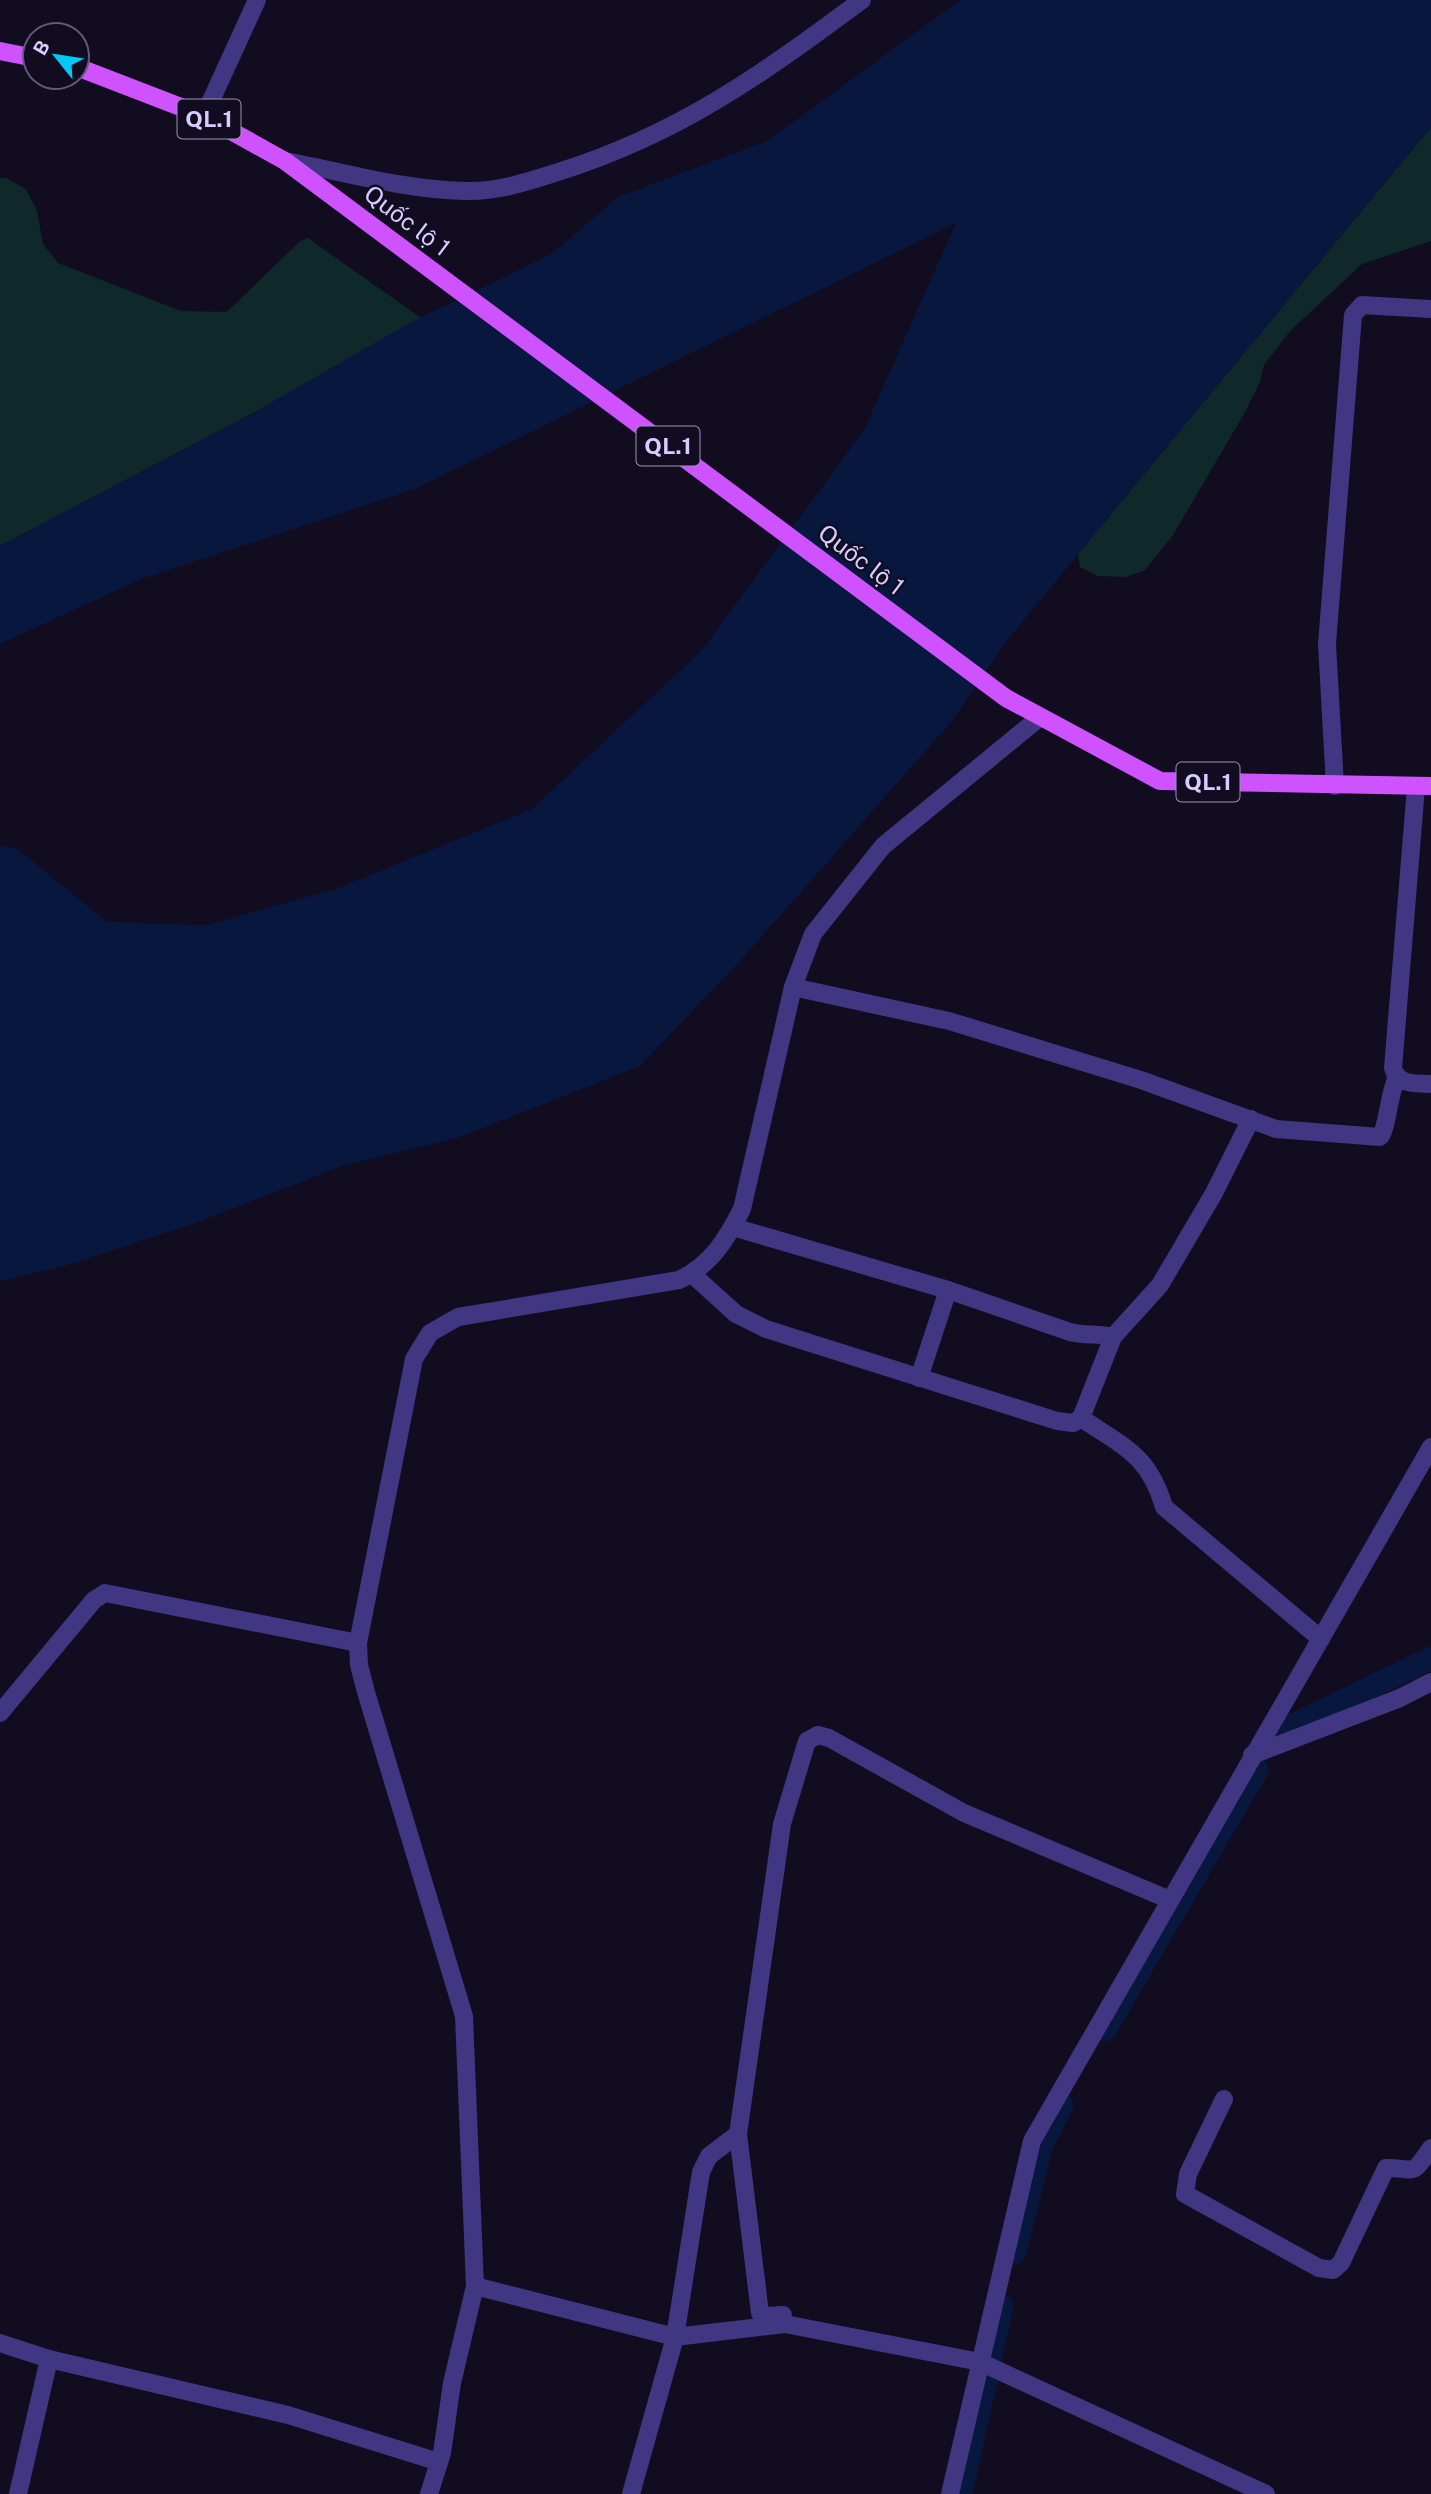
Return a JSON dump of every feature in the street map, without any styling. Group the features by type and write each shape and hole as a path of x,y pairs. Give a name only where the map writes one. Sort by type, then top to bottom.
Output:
{"main road":[{"path":"0,51 21,55"},
{"name":"QL.1","path":"91,72 204,116 285,161"},
{"name":"Quốc lộ 1","path":"285,161 1006,698 1039,718 1160,781 1423,787"}],"street":[{"path":"204,116 257,0"},
{"path":"285,161 408,185 465,191 511,187 595,161 683,122 757,77 862,0"},
{"path":"1335,786 1327,644 1353,315 1362,305 1431,309"},
{"path":"429,2494 439,2462 452,2383 475,2286 464,2016 366,1692 359,1665 358,1643 414,1359 430,1333 458,1317 679,1280 710,1260 742,1209 793,987 813,934 883,846 1039,718"},
{"path":"1423,787 1393,1068 1397,1077 1404,1082 1431,1084"},
{"path":"793,987 949,1021 1141,1080 1276,1129 1380,1137 1385,1129 1389,1094 1397,1077"},
{"path":"692,1273 736,1314 751,1323 1056,1421 1073,1423 1081,1418 1113,1337 1160,1284 1214,1193 1251,1119"},
{"path":"733,1227 948,1290 1070,1332 1082,1335 1094,1332 1113,1337"},
{"path":"919,1378 948,1290"},
{"path":"1081,1418 1141,1459 1157,1481 1164,1507 1321,1639"},
{"path":"950,2494 988,2365 1032,2141 1431,1447"},
{"path":"0,1713 94,1600 106,1593 358,1643"},
{"path":"1252,1755 1400,1699 1431,1682"},
{"path":"795,2326 792,2315 765,2316 760,2313 738,2134 782,1824 804,1746 811,1738 818,1735 829,1738 964,1813 1170,1900"},
{"path":"1224,2099 1188,2174 1185,2194 1319,2268 1334,2270 1340,2263 1386,2168 1409,2172 1415,2170 1431,2148"},
{"path":"631,2494 675,2337 701,2172 709,2156 738,2134"},
{"path":"475,2286 675,2337 785,2324 988,2365 1266,2494"},
{"path":"0,2343 49,2360 288,2415 439,2462"},
{"path":"18,2494 49,2360"}],"green space":[{"path":"1431,127 1431,241 1362,264 1290,331 1264,365 1260,382 1244,414 1173,535 1145,570 1126,577 1098,576 1080,567 1078,554"},
{"path":"0,178 6,178 26,189 37,211 43,244 58,263 181,311 227,312 300,241 308,238 421,318 255,412 0,546"}],"water":[{"path":"960,0 1431,0 1431,127 1004,644 952,721 741,960 640,1066 457,1138 343,1166 198,1222 65,1266 0,1281 0,846 18,849 107,922 206,925 336,889 532,809 702,650 864,430 956,223 415,489 141,579 0,644 0,546 255,412 406,325 553,253 618,197 769,140"}],"waterway":[{"path":"1287,1728 1431,1658"},
{"path":"1105,2030 1257,1770"},
{"path":"1015,2252 1042,2144 1062,2105"},
{"path":"961,2494 1002,2306"}]}
